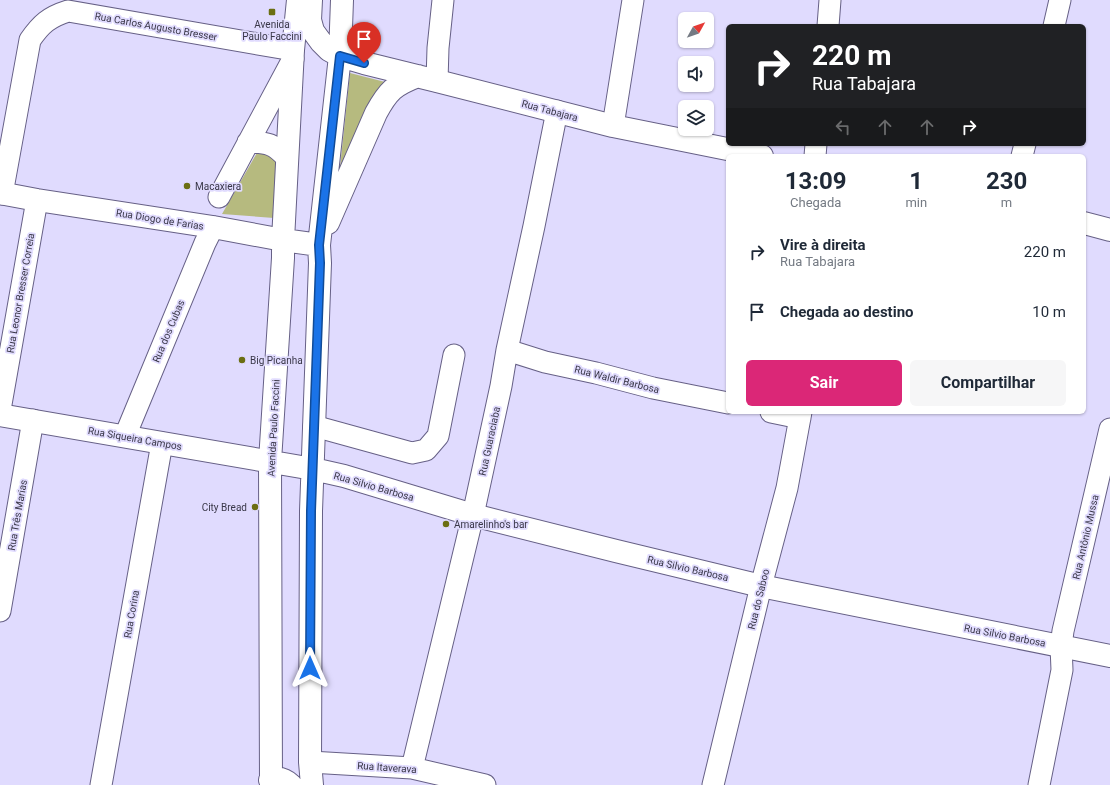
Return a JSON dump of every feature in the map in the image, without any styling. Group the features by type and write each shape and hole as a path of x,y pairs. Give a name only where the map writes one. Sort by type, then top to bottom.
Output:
{"street":[{"name":"Avenida Paulo Faccini","path":"270,782 270,461 283,258 293,55 298,0"},
{"name":"Rua Tabajara","path":"311,0 310,20 313,31 329,50 340,56 613,126 752,154"},
{"path":"312,785 310,762 311,519 320,263 319,245 340,56 342,0"},
{"path":"319,245 376,113 384,99 394,87 405,80 427,78 438,48 443,0"},
{"path":"613,126 633,0"},
{"path":"828,24 830,0"},
{"path":"1054,24 1060,0"},
{"name":"Rua Carlos Augusto Bresser","path":"1,194 30,40 46,20 57,14 68,11 293,55"},
{"path":"219,197 293,55"},
{"name":"Rua Guaraciaba","path":"412,768 474,515 557,111"},
{"path":"248,142 268,143 278,148 287,158"},
{"name":"Rua Diogo de Farias","path":"1,194 319,245"},
{"name":"Rua Leonor Bresser Correia","path":"0,410 37,200"},
{"path":"1086,224 1110,230"},
{"name":"Rua dos Cubas","path":"125,436 213,227"},
{"name":"Rua Waldir Barbosa","path":"507,350 545,362 596,373 653,388 726,403"},
{"path":"314,426 412,453 426,450 438,436 454,355"},
{"name":"Rua Siqueira Campos","path":"0,414 270,461"},
{"name":"Rua do Saboo","path":"713,785 761,586 787,488 800,415"},
{"name":"Rua Três Marias","path":"0,611 33,420"},
{"name":"Rua Antônio Mussa","path":"1039,785 1062,670 1061,646 1063,631 1110,429"},
{"name":"Rua Corina","path":"101,785 162,443"},
{"name":"Rua Silvio Barbosa","path":"270,461 344,476 474,515 761,586 1110,656"},
{"name":"Rua Itaverava","path":"310,762 412,768 486,785"},
{"path":"270,782 276,778 287,781 291,785"}],"green space":[{"path":"350,73 389,83 370,106 340,167"},
{"path":"258,151 280,154 274,218 222,214"}],"place":[{"name":"Avenida Paulo Faccini","path":"272,12"},
{"name":"Macaxiera","path":"187,186"},
{"name":"Big Picanha","path":"242,360"},
{"name":"City Bread","path":"255,507"},
{"name":"Amarelinho's bar","path":"446,524"}],"route":[{"path":"310,668 311,511 320,263 319,245 340,56 364,63"}]}
